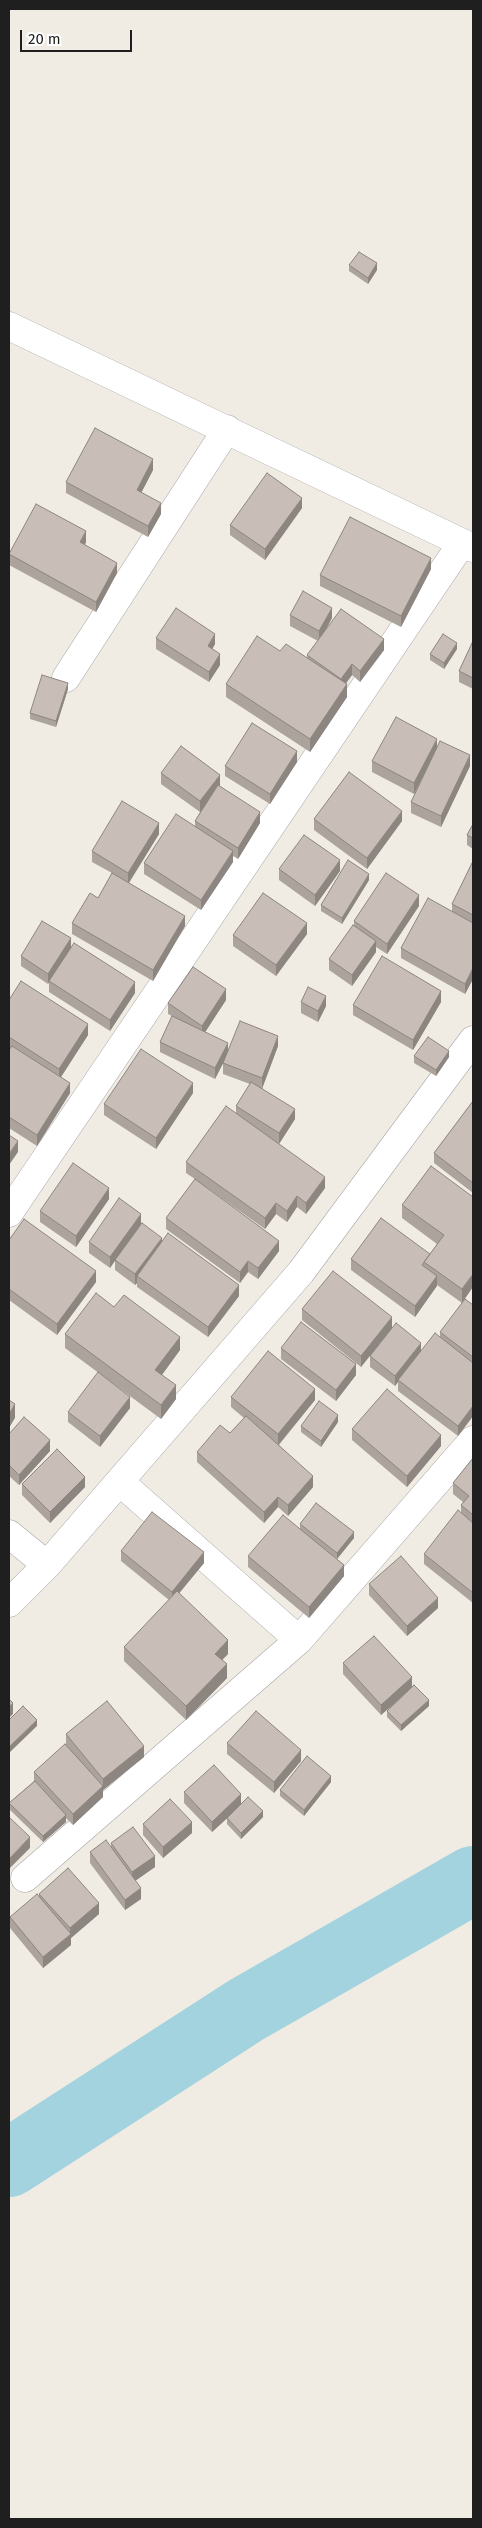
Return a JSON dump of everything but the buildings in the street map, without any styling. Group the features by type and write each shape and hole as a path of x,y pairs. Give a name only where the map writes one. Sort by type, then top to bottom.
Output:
{"street":[{"path":"9,326 468,545 9,1213"},
{"path":"66,678 227,429"},
{"path":"9,1603 47,1565 301,1272 473,1040"},
{"path":"25,1878 299,1640 473,1440"},
{"path":"120,1482 299,1640"},
{"path":"9,1534 47,1565"}],"waterway":[{"path":"9,2163 246,2010 473,1880"}]}
